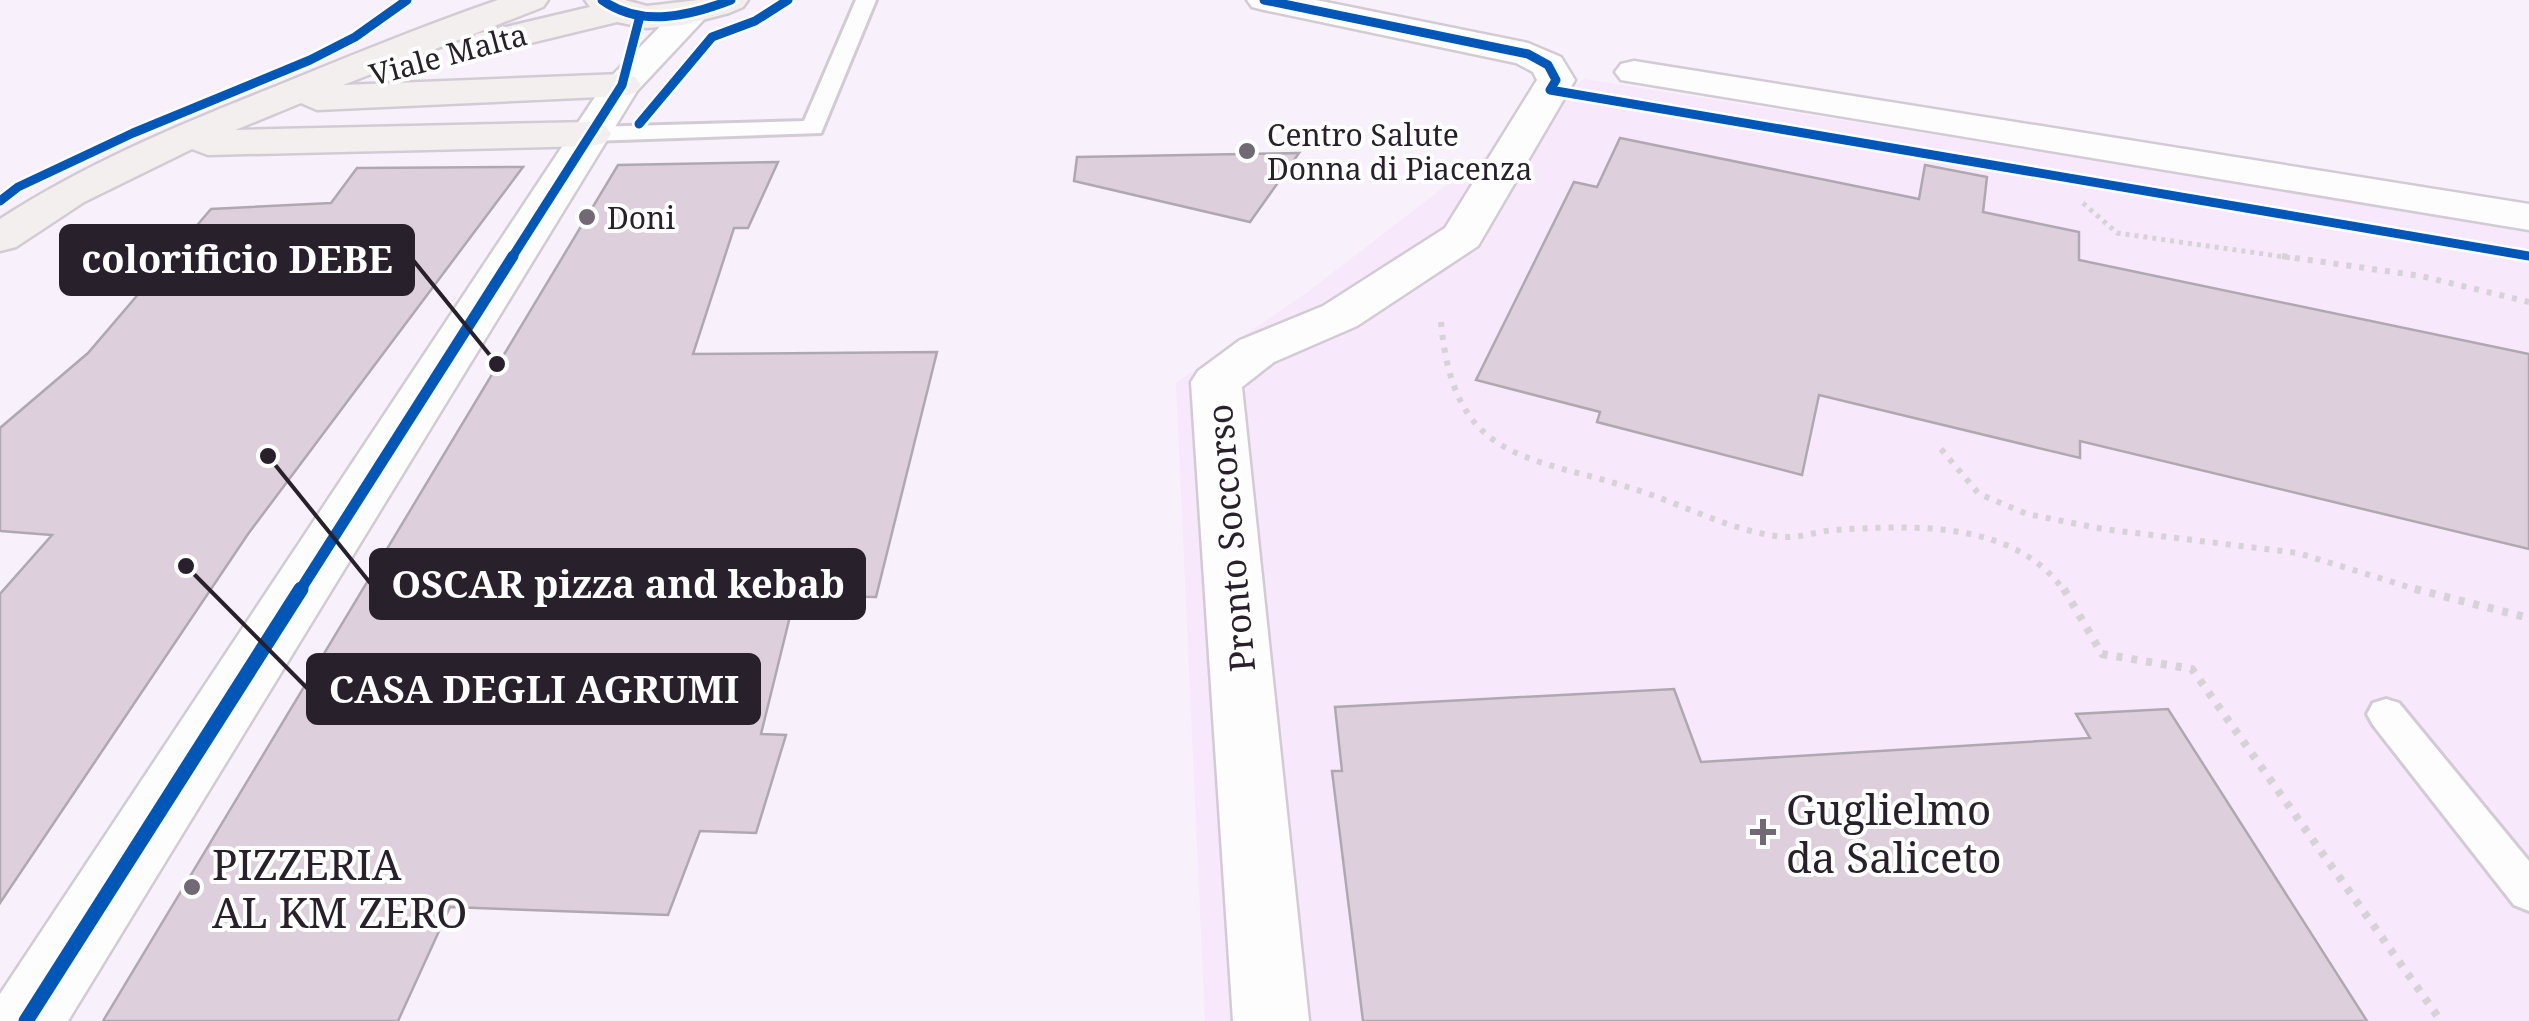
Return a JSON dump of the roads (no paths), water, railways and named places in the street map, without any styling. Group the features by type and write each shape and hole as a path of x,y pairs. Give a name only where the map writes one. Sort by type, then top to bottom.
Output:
{"street":[{"name":"Viale Malta","path":"0,238 69,193 170,144 432,35 531,0"},
{"name":"Viale Malta","path":"279,100 620,9 692,13 731,0"},
{"name":"Pronto Soccorso","path":"1264,0 1528,54 1548,65 1556,80 1462,237 1340,316 1257,351 1216,382 1272,1021"},
{"path":"620,9 622,85"},
{"path":"26,1021 622,85 692,13"},
{"path":"1634,72 2529,218"},
{"path":"279,100 622,85"},
{"path":"170,144 590,134"}],"lane":[{"path":"590,134 813,128 866,0"},
{"path":"2386,714 2529,892"}],"place":[{"name":"Centro Salute Donna di Piacenza","path":"1247,151"},
{"name":"Doni","path":"587,217"},
{"name":"colorificio DEBE","path":"497,364"},
{"name":"OSCAR pizza and kebab","path":"268,456"},
{"name":"CASA DEGLI AGRUMI","path":"186,566"},
{"name":"Guglielmo da Saliceto","path":"1763,832"},
{"name":"PIZZERIA AL KM ZERO","path":"192,887"}]}
